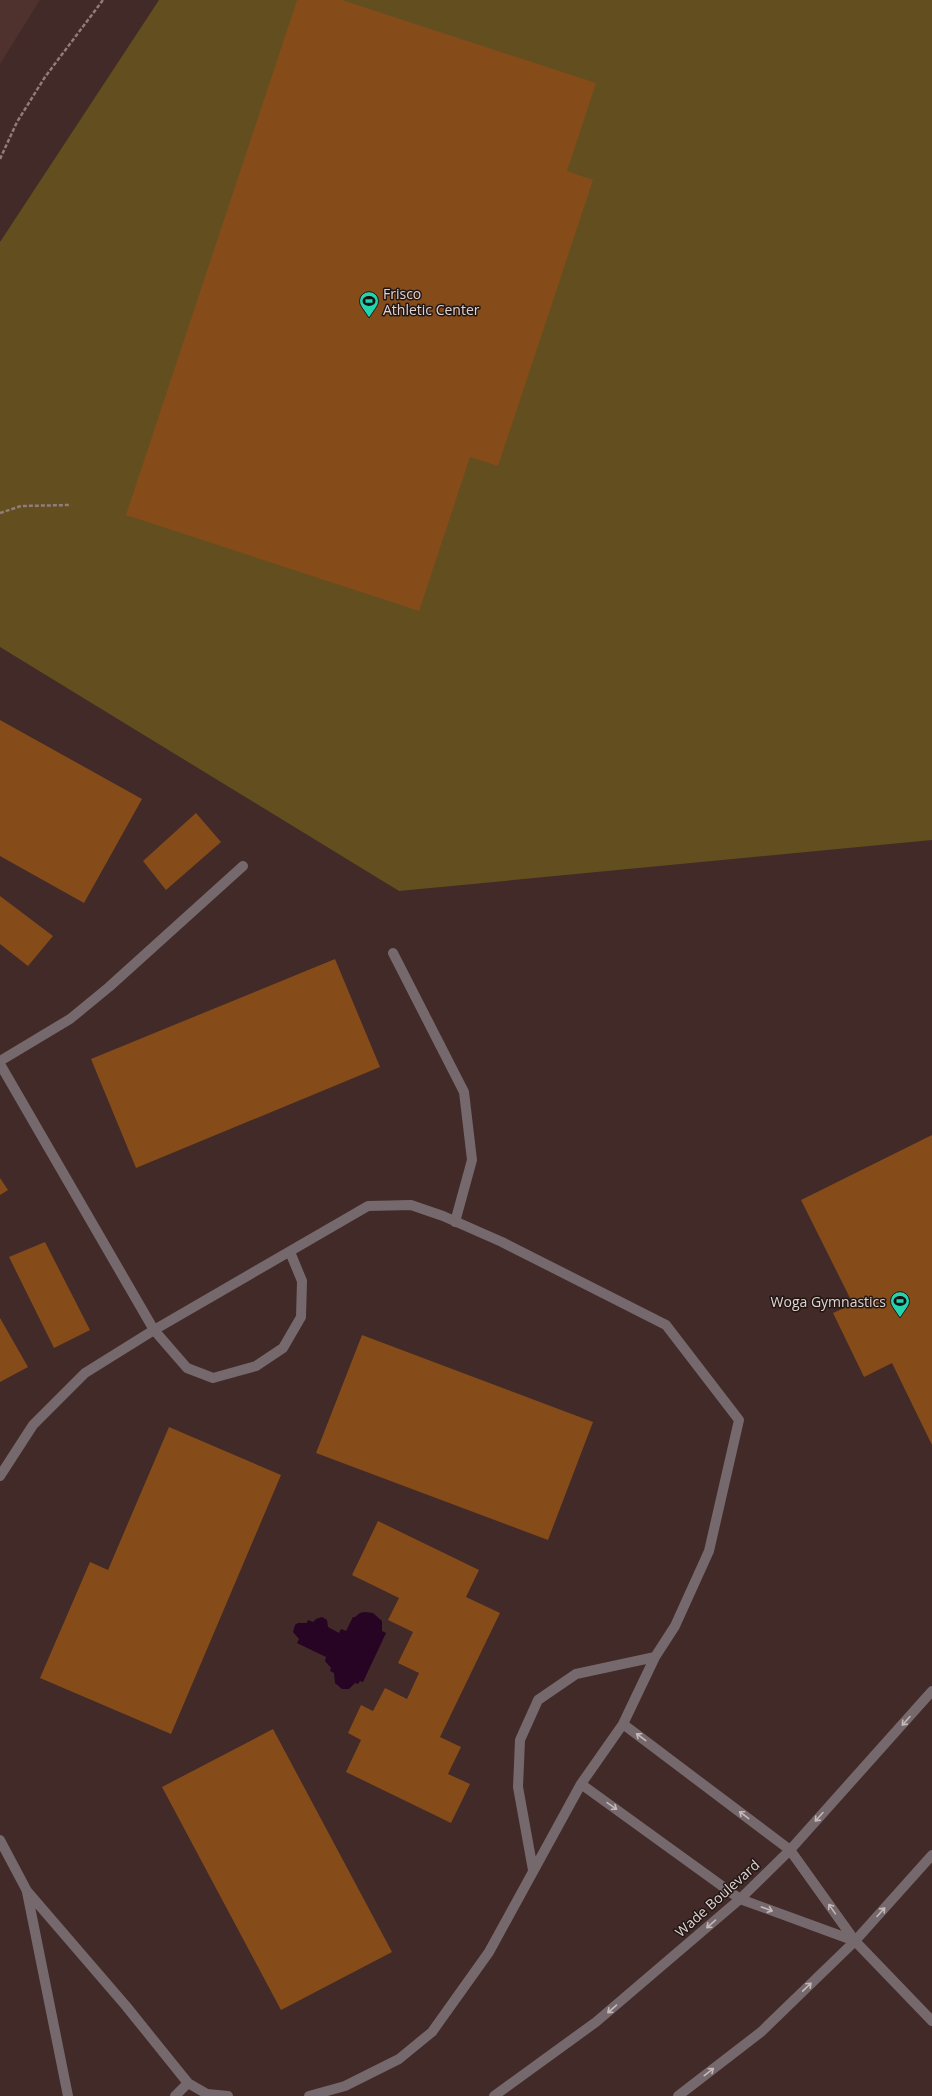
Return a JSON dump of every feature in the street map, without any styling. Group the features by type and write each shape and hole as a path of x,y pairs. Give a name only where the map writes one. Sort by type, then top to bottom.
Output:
{"street":[{"path":"0,1061 70,1019 109,987 243,866"},
{"path":"393,953 464,1092 472,1160 455,1222"},
{"path":"0,1064 154,1330 187,1368 213,1378 256,1366 283,1348 301,1317 302,1281 290,1252"},
{"path":"0,1476 33,1425 85,1373 154,1330 368,1206 411,1205 455,1222 502,1242 666,1325 739,1420 710,1551 675,1626 655,1657 623,1724 581,1784 489,1952 432,2032 399,2058 345,2086 309,2096"},
{"path":"533,1870 519,1779 520,1740 538,1700 576,1674 655,1657"},
{"name":"Wade Boulevard","path":"494,2096 596,2022 740,1899 790,1850 932,1692"},
{"path":"623,1724 790,1850 855,1941 932,2022"},
{"path":"581,1784 740,1899 855,1941"},
{"path":"0,1840 27,1891 126,2006 188,2083 207,2094 228,2096"},
{"path":"678,2096 761,2032 855,1941 932,1855"},
{"path":"27,1891 68,2096"},
{"path":"175,2096 188,2083"}],"path":[{"path":"0,159 17,122 45,77 103,0"},
{"path":"0,513 21,506 71,505"}],"shaded area":[{"path":"0,0 40,0 0,64"},
{"name":"Frisco Athletic Center","path":"159,0 932,0 932,840 399,891 0,647 0,242"},
{"path":"365,1612 373,1613 382,1621 382,1631 386,1633 363,1682 360,1681 358,1684 355,1683 349,1689 342,1689 335,1683 334,1673 330,1671 331,1668 325,1661 326,1657 297,1643 299,1639 293,1632 295,1625 298,1623 307,1623 308,1620 313,1622 322,1617 327,1620 328,1627 339,1633 341,1629 346,1631 353,1617"}],"building":[{"name":"Frisco Athletic Center","path":"297,0 342,0 596,83 567,171 593,180 498,466 470,457 419,611 126,515"},
{"path":"0,720 142,799 84,903 0,856"},
{"path":"196,813 221,842 166,890 143,861"},
{"path":"0,896 53,936 28,966 0,944"},
{"path":"335,959 380,1067 136,1168 91,1059"},
{"name":"Woga Gymnastics","path":"932,1135 932,1445 892,1363 864,1377 833,1313 853,1304 801,1200"},
{"path":"0,1178 8,1190 0,1195"},
{"path":"45,1242 90,1330 54,1348 9,1257"},
{"path":"0,1318 28,1367 0,1382"},
{"path":"362,1335 593,1422 548,1540 316,1453"},
{"path":"169,1427 281,1475 171,1734 40,1678 90,1562 108,1570"},
{"path":"378,1521 479,1570 466,1597 500,1613 440,1737 461,1747 448,1774 470,1784 451,1823 346,1772 361,1740 348,1733 361,1705 373,1711 385,1688 407,1699 419,1673 398,1663 413,1632 388,1620 399,1598 352,1575"},
{"path":"273,1729 392,1952 281,2010 162,1787"}],"place":[{"name":"Frisco Athletic Center","path":"369,318"},
{"name":"Woga Gymnastics","path":"900,1318"}]}
